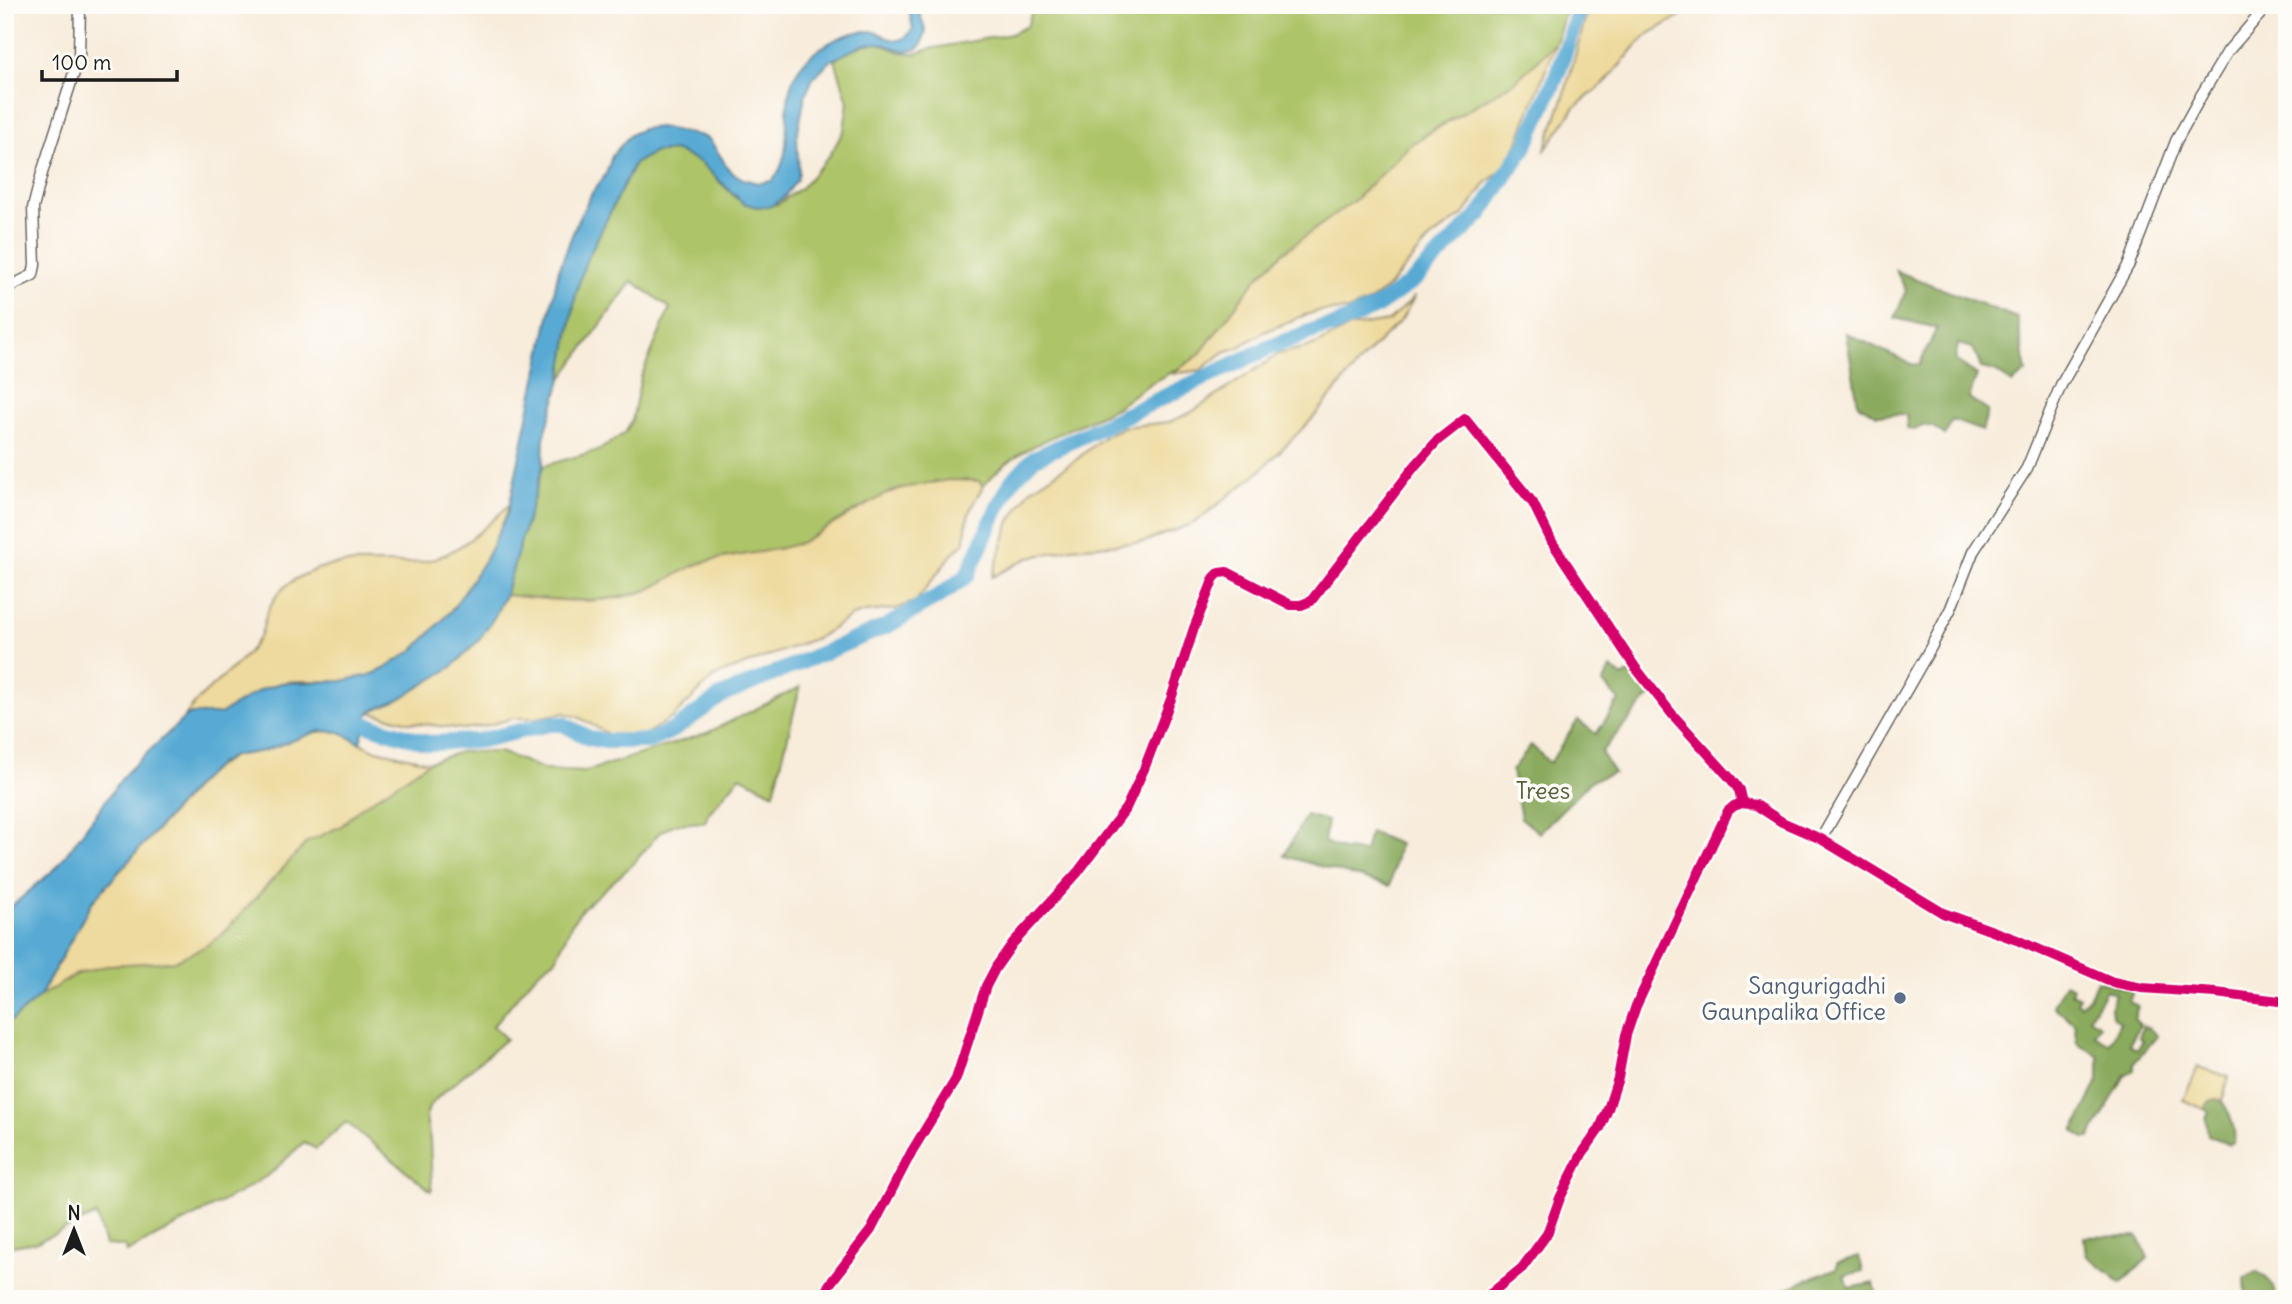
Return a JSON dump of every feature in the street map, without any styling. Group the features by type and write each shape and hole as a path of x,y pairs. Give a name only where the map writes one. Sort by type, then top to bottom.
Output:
{"street":[{"path":"5,289 33,275 36,265 33,208 79,57 80,5"},
{"path":"1821,839 1931,647 1951,608 1973,552 2027,468 2061,385 2129,264 2176,141 2228,51 2268,5"},
{"path":"822,1299 829,1285 871,1230 912,1151 956,1079 986,986 996,967 1013,943 1078,872 1126,808 1171,699 1194,628 1214,578 1219,573 1227,572 1291,606 1301,606 1311,601 1414,467 1438,440 1465,419 1533,503 1552,542 1635,667 1672,714 1731,779 1739,790 1742,803"},
{"path":"1484,1299 1522,1268 1547,1234 1560,1198 1608,1109 1636,1006 1728,811 1742,803 1756,805 1782,822 1821,839 1943,913 2017,940 2113,982 2142,988 2216,993 2287,1002"}],"green space":[{"path":"1034,5 1567,5 1556,43 1516,81 1423,136 1355,200 1285,251 1257,278 1199,355 1117,407 1027,450 996,472 983,487 979,481 960,480 923,484 906,489 872,502 803,542 779,549 704,562 654,587 630,595 576,600 505,595 543,466 599,450 625,433 632,421 641,377 670,308 632,281 561,380 576,293 585,263 634,164 655,152 676,151 700,162 737,199 757,207 778,204 802,187 830,155 844,130 848,102 835,60 845,52 865,44 879,43 900,52 915,54 1011,34 1027,26"},
{"path":"1896,271 2017,318 2026,372 2012,383 1995,371 1981,368 1973,348 1958,344 1955,360 1977,375 1969,398 1988,411 1982,431 1952,420 1945,435 1933,427 1922,425 1914,430 1907,428 1906,414 1877,415 1858,404 1846,333 1911,364 1919,365 1937,328 1895,318 1906,290"},
{"name":"Trees","path":"1611,668 1622,677 1633,671 1654,691 1601,752 1614,773 1592,780 1539,833 1521,818 1512,771 1531,745 1550,763 1578,720 1596,734 1619,700 1603,683"},
{"path":"800,687 774,793 740,776 708,814 705,822 675,824 660,832 633,864 582,909 571,925 556,959 537,973 493,1026 506,1039 429,1107 426,1117 430,1140 431,1191 346,1122 316,1149 304,1142 270,1174 127,1252 125,1246 105,1245 96,1215 37,1242 5,1247 5,1026 40,996 77,974 109,965 174,961 222,935 307,842 341,826 360,808 429,762 460,752 500,752 546,770 584,772 707,733"},
{"path":"1306,815 1327,821 1324,842 1343,850 1365,852 1370,832 1399,844 1390,886 1284,856"},
{"path":"2097,981 2133,991 2129,1002 2138,1006 2134,1019 2140,1025 2129,1045 2137,1050 2143,1040 2139,1037 2143,1026 2157,1036 2134,1063 2134,1070 2125,1075 2090,1138 2084,1138 2074,1131 2099,1079 2099,1056 2077,1043 2074,1023 2053,1006 2065,983 2073,987 2071,993 2079,997 2076,1002 2080,1005 2089,998","holes":["2106,990 2115,993 2111,1006 2112,1016 2120,1022 2109,1044 2094,1035 2100,1025 2089,1018"]},
{"path":"2215,1099 2223,1103 2231,1119 2234,1142 2229,1144 2208,1135 2206,1119 2209,1112 2204,1109 2209,1101"},
{"path":"2138,1236 2148,1258 2121,1283 2086,1255 2084,1237"},
{"path":"1859,1256 1863,1271 1844,1276 1849,1288 1874,1283 1878,1299 1784,1299 1782,1290 1837,1268 1837,1263"},
{"path":"2257,1272 2270,1283 2275,1299 2246,1299 2245,1278"}],"sand":[{"path":"1589,5 1690,5 1679,17 1650,33 1606,82 1575,107 1544,152 1564,96"},
{"path":"1556,43 1517,144 1503,169 1486,183 1465,213 1429,240 1389,286 1370,301 1350,310 1319,311 1305,315 1224,352 1201,370 1172,374 1199,355 1257,278 1285,251 1355,200 1410,145 1516,81"},
{"path":"1415,296 1402,319 1365,356 1313,418 1259,472 1194,523 1144,542 1072,548 1028,558 992,577 1010,521 1030,490 1076,460 1103,437 1123,427 1169,422 1190,413 1279,354 1316,345 1350,327 1389,321"},
{"path":"948,480 979,481 983,487 969,513 965,542 916,601 895,609 852,616 819,637 715,676 673,717 647,733 618,738 578,717 564,713 536,718 514,718 463,729 409,722 369,712 433,679 459,660 480,638 505,595 577,601 631,595 648,590 690,567 705,562 800,543 888,493"},
{"path":"509,505 498,535 469,586 438,627 400,660 379,672 356,680 277,684 228,712 184,718 201,696 252,648 260,636 273,601 295,579 337,564 407,563 434,559 469,540"},
{"path":"340,732 372,749 429,762 360,808 341,826 307,842 221,935 204,947 174,961 109,965 77,974 40,996 92,902 208,773 233,756 263,751 311,733"},
{"path":"2198,1067 2229,1077 2222,1101 2213,1099 2204,1109 2183,1100"}],"water":[{"path":"908,5 917,5 926,32 921,46 905,51 879,43 865,44 830,61 813,78 805,96 797,137 797,180 784,197 771,206 757,207 743,203 700,162 676,151 655,152 634,164 585,263 576,293 561,380 544,438 543,466 505,595 479,640 452,667 400,699 369,712 360,743 340,732 319,731 263,751 233,756 220,763 197,784 92,902 40,996 5,1026 5,912 57,867 126,773 184,718 191,714 220,714 260,690 281,683 341,681 370,675 416,648 452,610 486,558 508,512 559,269 592,193 606,174 612,156 630,135 642,129 659,127 702,136 710,140 730,171 743,179 758,183 772,181 781,168 785,153 790,88 796,73 813,54 853,33 877,32 897,40 907,36 913,29"}],"waterway":[{"path":"345,718 428,743 478,741 549,724 563,724 589,738 605,741 649,741 675,729 721,696 887,626 967,576 1012,481 1033,459 1266,349 1320,328 1334,326 1376,307 1413,281 1481,213 1527,143 1558,73 1580,5"}],"cycle path":[{"path":"822,1299 829,1285 871,1230 912,1151 956,1079 986,986 996,967 1013,943 1078,872 1126,808 1171,699 1194,628 1214,578 1219,573 1227,572 1291,605 1311,601 1414,467 1438,440 1465,419 1533,503 1552,542 1635,667 1672,714 1731,779 1739,790 1742,803"},
{"path":"1484,1299 1522,1268 1547,1234 1560,1198 1608,1109 1636,1006 1728,811 1742,803 1756,805 1782,822 1821,839 1943,913 2017,940 2113,982 2142,988 2216,993 2287,1002"}],"place":[{"name":"Sangurigadhi Gaunpalika Office","path":"1900,998"}]}
